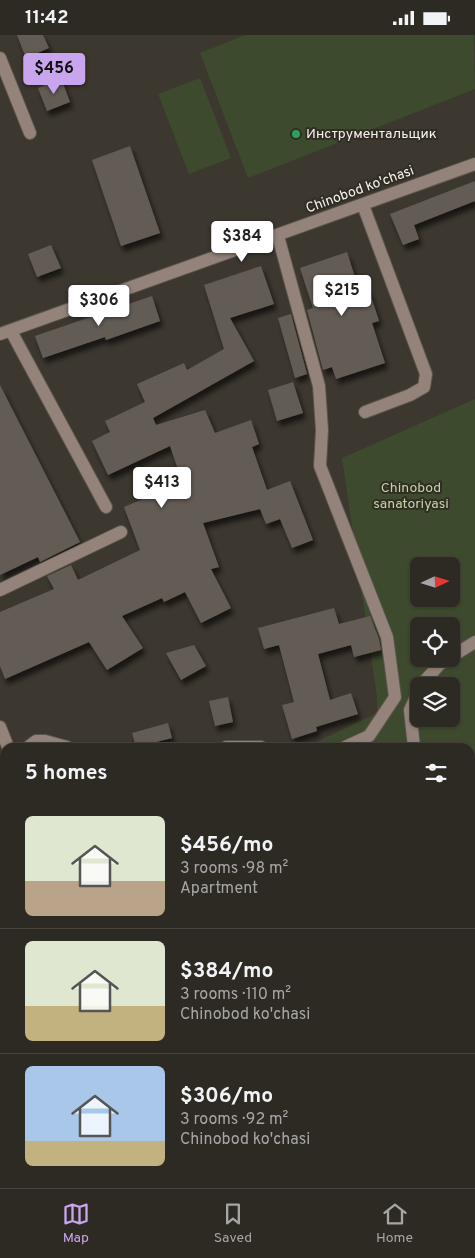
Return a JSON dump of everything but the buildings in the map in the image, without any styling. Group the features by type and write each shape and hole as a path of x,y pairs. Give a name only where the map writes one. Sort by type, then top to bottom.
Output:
{"street":[{"path":"0,58 30,133"},
{"name":"Chinobod ko'chasi","path":"6,333 475,164"},
{"path":"363,205 426,374 424,387 410,395 364,412"},
{"path":"278,236 319,386 322,430 320,466 387,637 394,697 369,736 354,743"},
{"path":"6,333 106,507"},
{"path":"0,590 121,532"},
{"path":"460,652 475,642"},
{"path":"428,677 437,667"},
{"path":"0,727 6,743"},
{"path":"412,727 414,743"},
{"path":"33,743 36,741 52,743"}],"green space":[{"name":"Инструментальщик","path":"245,35 474,35 475,89 248,178 200,53"},
{"path":"200,78 231,158 189,174 158,94"},
{"name":"Chinobod sanatoriyasi","path":"475,399 475,743 314,743 377,713 377,697 342,458"}],"place":[{"name":"Инструментальщик","path":"296,134"}]}
